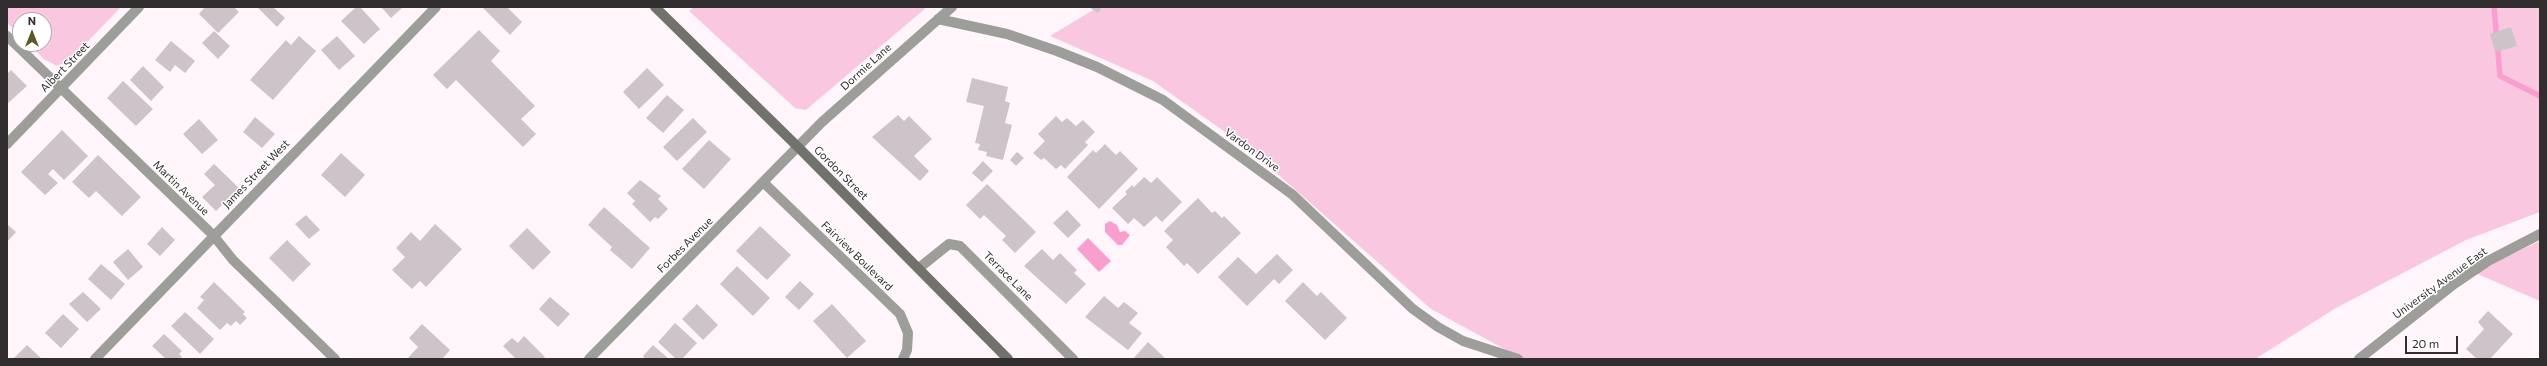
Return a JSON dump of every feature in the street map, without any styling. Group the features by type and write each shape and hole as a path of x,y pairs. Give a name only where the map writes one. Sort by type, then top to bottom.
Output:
{"main road":[{"name":"Gordon Street","path":"655,7 798,147 1008,359"}],"street":[{"name":"Albert Street","path":"7,144 139,7"},
{"name":"James Street West","path":"95,359 213,235 436,7"},
{"name":"Dormie Lane","path":"798,147 822,122 952,7"},
{"name":"Vardon Drive","path":"938,18 1007,34 1057,50 1097,67 1163,100 1293,195 1413,309 1438,327 1463,341 1518,359"},
{"name":"Martin Avenue","path":"7,36 213,235 233,260 336,359"},
{"name":"Forbes Avenue","path":"589,359 798,147"},
{"name":"Fairview Boulevard","path":"763,182 900,314 908,333 907,350 903,359"},
{"name":"University Avenue East","path":"2359,359 2454,284 2488,261 2540,234"},
{"name":"Terrace Lane","path":"919,268 949,244 960,246 1073,359"}],"shaded area":[{"path":"7,7 121,7 69,61 57,66 44,59 37,52 52,52 52,12 12,12 12,28 7,23"},
{"path":"694,7 927,7 806,110 795,108 689,11"},
{"path":"1098,7 2540,7 2540,212 2466,240 2336,308 2255,359 1517,359 1506,350 1431,309 1249,149 1153,81 1050,36"},
{"path":"1110,221 1117,225 1120,232 1125,231 1130,235 1122,245 1118,245 1105,232 1105,224"},
{"path":"1088,238 1111,261 1099,272 1077,249"},
{"path":"2540,241 2540,301 2473,272"}],"building":[{"path":"205,7 234,7 239,12 218,33 199,14"},
{"path":"257,7 273,7 285,18 277,27"},
{"path":"356,7 360,7 380,29 364,44 341,21"},
{"path":"381,7 403,7 391,18"},
{"path":"482,7 507,7 522,22 510,35"},
{"path":"1089,7 1102,7 1098,13"},
{"path":"2511,27 2517,46 2495,52 2490,34"},
{"path":"479,30 500,51 491,61 535,106 521,119 536,134 523,147 456,80 447,89 433,75"},
{"path":"214,31 230,46 218,59 202,43"},
{"path":"299,36 316,51 273,100 250,80 286,40 291,45"},
{"path":"337,36 355,56 339,70 321,50"},
{"path":"171,41 195,61 185,73 175,65 170,72 155,60"},
{"path":"143,66 164,87 151,101 130,80"},
{"path":"647,68 664,85 639,109 623,92"},
{"path":"11,70 27,86 7,104 7,74"},
{"path":"972,78 1008,87 1005,101 1010,103 1005,123 1012,125 1003,160 986,156 987,152 978,150 980,144 975,143 984,106 966,102"},
{"path":"123,81 153,109 136,126 107,98"},
{"path":"667,95 684,110 663,133 646,118"},
{"path":"898,115 904,121 909,116 932,139 914,156 929,171 920,181 872,137"},
{"path":"1056,116 1062,122 1067,118 1076,126 1083,120 1095,132 1085,142 1088,145 1065,169 1061,165 1056,169 1044,158 1041,160 1033,153 1045,141 1038,134"},
{"path":"255,117 275,134 262,148 243,132"},
{"path":"693,118 707,132 677,161 663,147"},
{"path":"199,119 218,140 202,154 183,134"},
{"path":"62,130 88,156 64,180 53,169 48,174 58,183 45,195 21,172"},
{"path":"709,140 731,159 704,189 682,169"},
{"path":"1105,144 1116,155 1120,151 1138,169 1099,209 1067,177 1093,150 1096,153"},
{"path":"1017,152 1024,158 1016,166 1010,160"},
{"path":"341,153 365,175 345,197 321,175"},
{"path":"98,155 141,197 122,216 96,191 89,198 72,182"},
{"path":"983,161 993,171 982,182 972,173"},
{"path":"214,164 239,188 216,211 202,197 215,185 204,174"},
{"path":"1144,177 1151,183 1157,177 1182,202 1162,222 1156,216 1144,227 1134,218 1128,224 1112,208 1127,194 1125,192 1132,185 1134,187"},
{"path":"640,180 661,196 658,199 668,209 658,219 655,217 650,222 632,204 635,201 627,193"},
{"path":"987,184 1036,232 1015,253 1002,240 1006,236 984,215 980,219 966,205"},
{"path":"1198,198 1212,213 1215,211 1222,218 1224,216 1241,233 1198,274 1187,263 1184,266 1166,247 1173,240 1164,231"},
{"path":"604,207 650,248 632,269 610,250 612,247 588,225"},
{"path":"1067,210 1081,225 1068,238 1053,223"},
{"path":"306,215 320,230 309,239 295,224"},
{"path":"7,224 16,232 7,242"},
{"path":"435,224 462,249 426,287 420,281 412,289 392,270 405,257 396,248 411,232 420,241"},
{"path":"760,226 791,255 767,280 736,251"},
{"path":"162,227 175,240 160,256 147,244"},
{"path":"527,228 551,252 533,270 509,246"},
{"path":"287,240 311,264 293,282 269,258"},
{"path":"128,249 143,267 128,280 113,262"},
{"path":"1042,249 1053,260 1060,253 1077,270 1074,273 1086,284 1066,304 1024,266"},
{"path":"1277,254 1293,270 1279,284 1274,279 1247,306 1218,277 1238,257 1256,274"},
{"path":"101,264 125,284 111,300 88,279"},
{"path":"737,266 770,298 753,316 720,284"},
{"path":"800,281 814,294 799,310 785,297"},
{"path":"214,282 245,312 243,314 247,318 240,325 236,321 231,326 227,323 220,330 197,308 204,300 200,297"},
{"path":"1303,282 1317,296 1321,292 1347,318 1325,340 1285,301"},
{"path":"83,292 101,309 87,322 69,304"},
{"path":"1104,296 1118,308 1124,302 1138,313 1129,323 1142,333 1128,350 1085,317"},
{"path":"550,297 570,314 558,327 539,309"},
{"path":"697,304 718,325 703,340 682,319"},
{"path":"832,304 866,341 847,358 813,321"},
{"path":"2488,311 2513,334 2490,359 2477,359 2466,349 2484,329 2478,322"},
{"path":"185,312 214,339 200,354 171,326"},
{"path":"63,314 79,329 61,348 45,333"},
{"path":"675,323 697,343 682,359 676,359 658,342"},
{"path":"422,324 450,350 442,359 407,359 418,347 409,338"},
{"path":"164,334 182,351 179,354 182,357 180,359 166,359 152,346"},
{"path":"524,336 545,357 543,359 516,359 503,346 512,338 518,343"},
{"path":"1148,342 1166,359 1133,359"},
{"path":"27,345 42,359 13,359"},
{"path":"653,345 669,359 645,359 643,356"}],"waterway":[{"path":"2494,7 2500,76 2540,96"}]}
